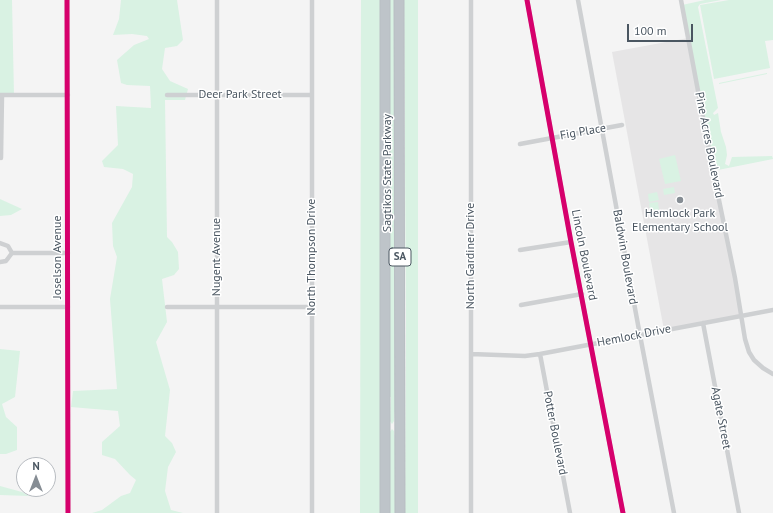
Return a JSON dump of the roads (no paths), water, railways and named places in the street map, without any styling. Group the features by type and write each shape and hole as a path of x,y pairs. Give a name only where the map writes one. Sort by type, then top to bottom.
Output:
{"highway":[{"name":"Sagtikos State Parkway","path":"385,0 385,513"},
{"name":"Sagtikos State Parkway","path":"400,0 400,513"}],"street":[{"name":"Joselson Avenue","path":"67,0 68,513"},
{"name":"Nugent Avenue","path":"217,0 217,513"},
{"name":"North Thompson Drive","path":"312,0 312,513"},
{"name":"North Gardiner Drive","path":"471,0 471,513"},
{"name":"Lincoln Boulevard","path":"527,0 571,242 623,513"},
{"name":"Baldwin Boulevard","path":"578,0 674,513"},
{"name":"Pine Acres Boulevard","path":"681,0 713,171 734,271 745,340 749,352 754,360 773,374"},
{"path":"1,158 1,95 68,95"},
{"name":"Deer Park Street","path":"167,95 312,95"},
{"name":"Fig Place","path":"520,144 622,125"},
{"path":"0,242 8,246 12,252"},
{"path":"520,250 571,242"},
{"path":"12,252 68,253"},
{"path":"0,262 6,261 12,252"},
{"path":"521,305 582,294"},
{"path":"0,307 68,307"},
{"path":"167,307 312,307"},
{"name":"Hemlock Drive","path":"471,354 525,356 540,354 773,310"},
{"name":"Agate Street","path":"703,323 739,513"},
{"name":"Potter Boulevard","path":"540,354 570,513"}],"place":[{"name":"Hemlock Park Elementary School","path":"680,200"}]}
